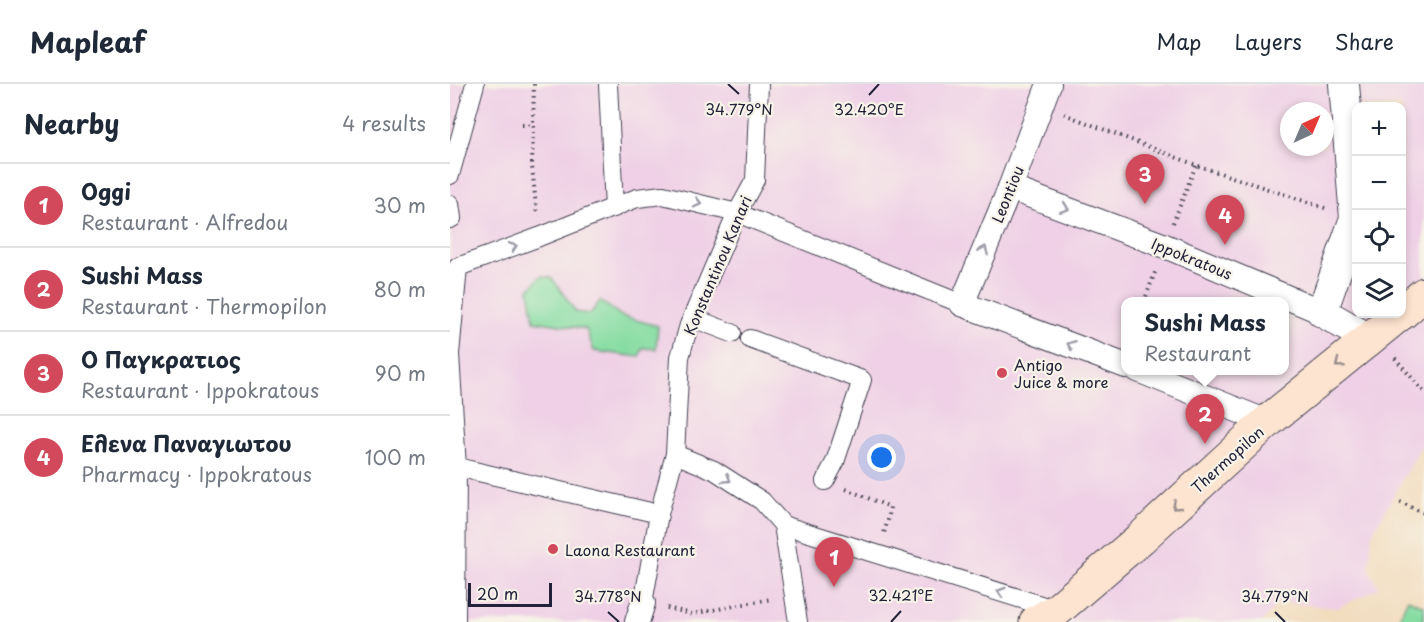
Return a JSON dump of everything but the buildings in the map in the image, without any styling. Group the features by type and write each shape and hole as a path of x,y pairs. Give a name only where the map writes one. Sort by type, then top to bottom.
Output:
{"main road":[{"name":"Thermopilon","path":"1406,309 1424,294"},
{"name":"Thermopilon","path":"1050,618 1267,422 1395,318"}],"street":[{"path":"450,175 474,84"},
{"path":"608,84 614,208"},
{"name":"Konstantinou Kanari","path":"640,612 659,514 675,454 680,357 693,318 737,213 755,180 759,84"},
{"path":"1344,84 1354,210"},
{"name":"Leontiou","path":"962,303 1010,188 1045,95"},
{"name":"Ippokratous","path":"1010,188 1165,246 1286,297"},
{"path":"456,622 457,467 450,354 458,267 637,198 663,195 737,213 1121,364"},
{"path":"450,204 453,218 450,219"},
{"path":"1322,312 1352,227"},
{"name":"Ippokratous","path":"1289,298 1372,337"},
{"path":"693,318 732,333"},
{"path":"750,339 862,380 835,462 825,481"},
{"path":"1150,375 1267,422"},
{"path":"675,454 714,471 762,501 783,525 878,553 1050,618"},
{"path":"457,467 659,514"},
{"path":"783,525 798,622"}],"path":[{"path":"534,84 532,166 539,237"},
{"path":"1045,95 1196,165 1352,217"},
{"path":"522,125 532,125"},
{"path":"1146,297 1196,165"},
{"path":"1372,337 1424,392"},
{"path":"825,481 890,507 878,553"},
{"path":"1400,502 1424,513"},
{"path":"640,612 692,614 793,595"}],"shaded area":[{"path":"450,84 1424,84 1424,441 1372,534 1369,570 1379,588 1337,608 1279,602 1262,622 450,622"}],"green space":[{"path":"541,276 552,278 576,312 590,314 600,301 622,316 658,326 656,349 643,348 639,357 594,351 586,329 534,321 529,289"},
{"path":"1408,599 1424,606 1424,622 1397,622"}],"place":[{"name":"Ο Παγκρατιος","path":"1145,204"},
{"name":"Ελενα Παναγιωτου","path":"1225,245"},
{"name":"Antigo Juice & more","path":"1002,373"},
{"name":"Sushi Mass","path":"1205,444"},
{"name":"Laona Restaurant","path":"553,549"},
{"name":"Oggi","path":"834,587"}]}
